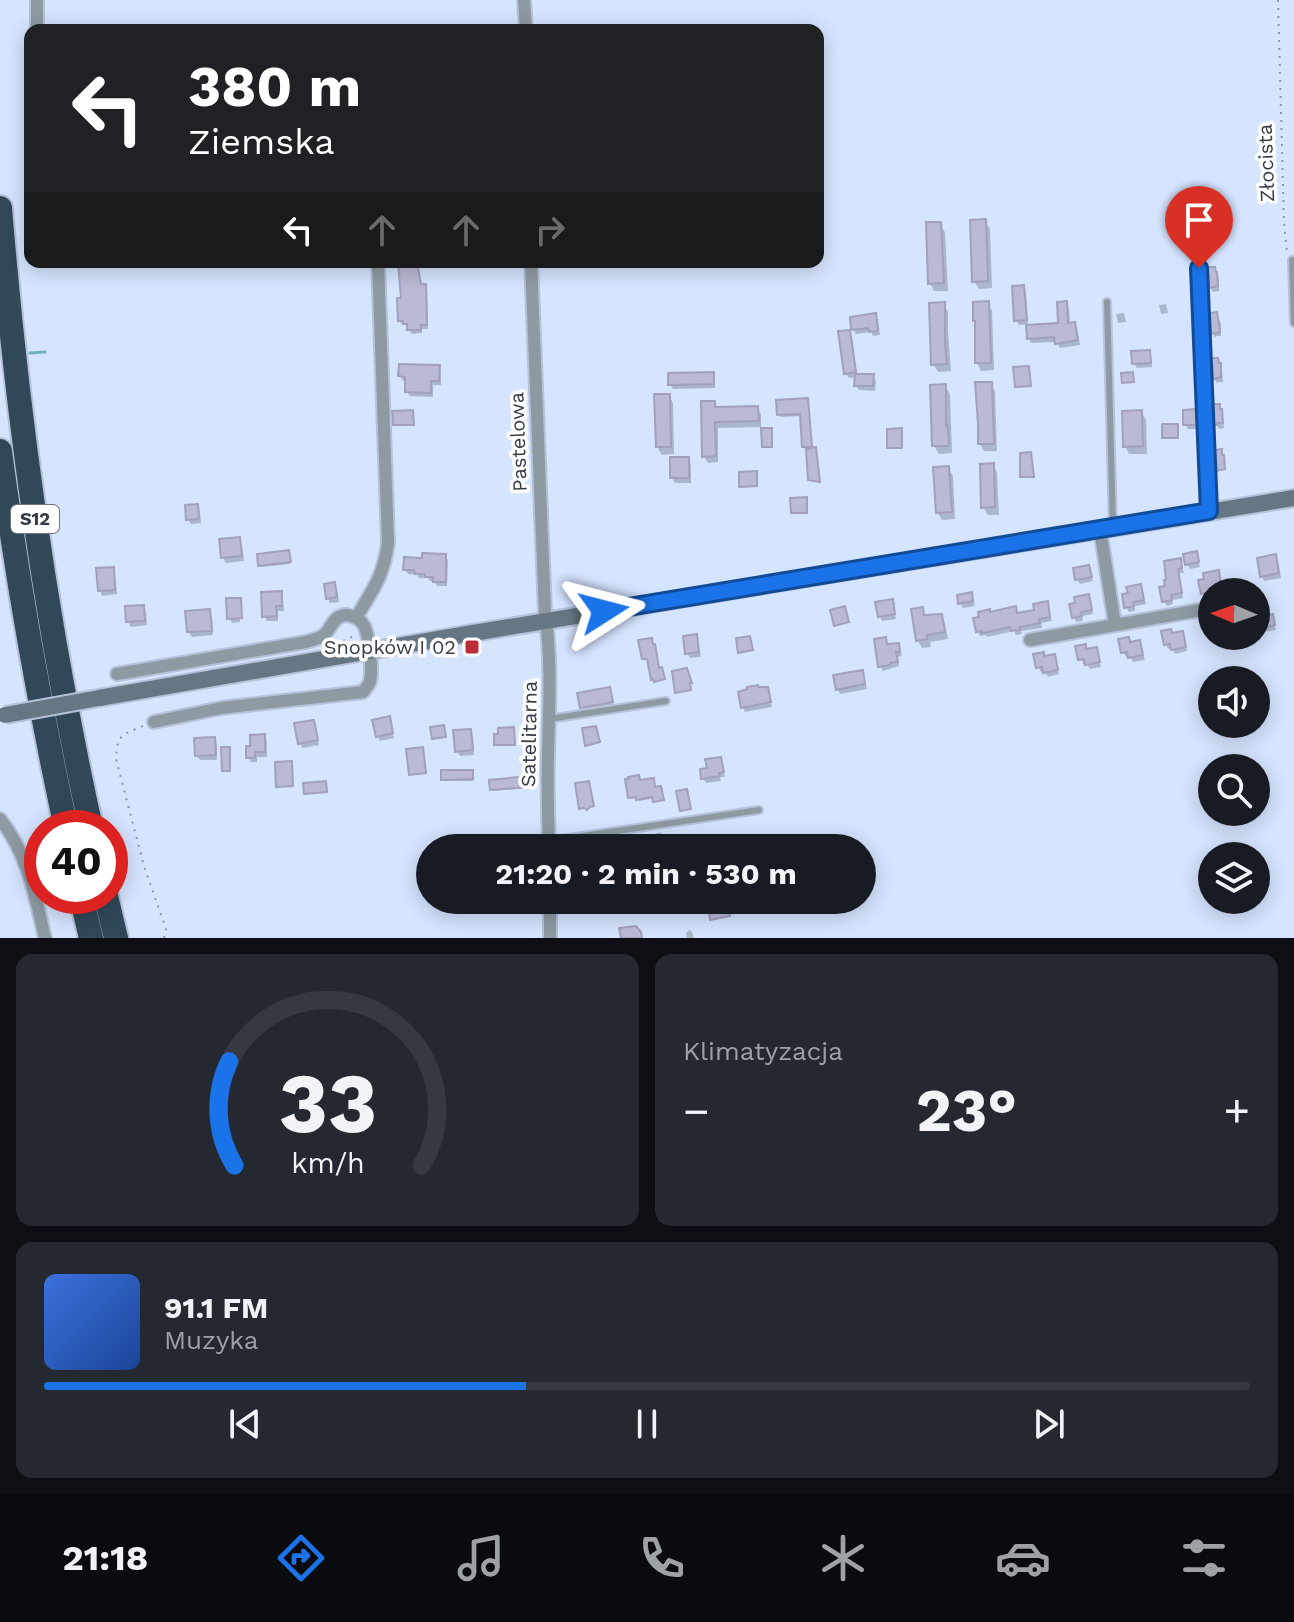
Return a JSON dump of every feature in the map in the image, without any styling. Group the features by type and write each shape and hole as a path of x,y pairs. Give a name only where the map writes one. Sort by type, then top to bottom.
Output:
{"highway":[{"name":"S12","path":"0,208 13,352 38,539 60,674 87,810"},
{"name":"S12","path":"1,460 29,647 62,810"},
{"path":"85,914 91,938"},
{"path":"110,914 116,938"}],"street":[{"path":"37,0 37,24"},
{"path":"524,0 526,24"},
{"path":"356,618 378,584 386,564 388,542 386,393 379,268"},
{"name":"Pastelowa","path":"531,268 546,621"},
{"path":"1199,268 1209,511"},
{"path":"3,715 546,621 1294,498"},
{"path":"1106,528 1115,625"},
{"path":"1030,640 1198,610"},
{"path":"117,674 306,642 323,636 339,616 347,615 363,624 371,671 370,683 363,692 221,708 154,722"},
{"name":"Satelitarna","path":"546,621 549,637 549,834"},
{"path":"0,819 22,856 45,938"},
{"path":"550,914 550,938"}],"lane":[{"path":"1292,260 1294,323"},
{"path":"1106,528 1107,302"},
{"path":"549,719 666,701"},
{"path":"615,834 759,810"}],"path":[{"name":"Złocista","path":"1278,0 1284,223 1287,252 1292,260"},
{"path":"154,722 122,735 117,743 116,759 144,866 166,929 164,938"}],"building":[{"path":"986,219 988,281 972,282 970,220"},
{"path":"926,222 941,222 944,283 928,284"},
{"path":"1208,267 1215,267 1218,286 1209,288"},
{"path":"398,268 418,268 421,284 426,284 427,325 421,325 421,330 407,330 407,324 398,321 397,298 401,298"},
{"path":"1024,285 1027,320 1014,321 1012,286"},
{"path":"989,301 991,363 975,363 973,302"},
{"path":"1067,301 1068,323 1075,322 1078,340 1055,344 1054,337 1027,339 1026,325 1058,323 1057,302"},
{"path":"945,302 947,364 931,365 929,303"},
{"path":"1217,312 1220,332 1211,334 1210,313"},
{"path":"876,313 878,331 869,332 868,328 851,330 850,317"},
{"path":"850,330 856,372 844,374 838,331"},
{"path":"1150,350 1151,363 1132,364 1131,351"},
{"path":"1212,358 1218,358 1221,363 1221,377 1216,379 1213,379"},
{"path":"399,364 440,365 439,381 431,381 431,393 405,392 405,377 398,376"},
{"path":"1029,366 1031,386 1015,387 1013,367"},
{"path":"714,372 714,384 668,385 668,373"},
{"path":"1133,372 1134,382 1122,383 1121,373"},
{"path":"855,374 874,374 873,386 854,386"},
{"path":"975,382 992,382 994,444 978,444"},
{"path":"946,384 949,446 932,446 930,385"},
{"path":"654,394 670,394 671,447 656,447"},
{"path":"808,398 812,447 802,447 800,414 777,415 776,400"},
{"path":"701,401 715,401 715,407 758,406 759,421 715,422 716,456 702,457"},
{"path":"1214,404 1220,404 1222,409 1223,423 1217,425 1214,425"},
{"path":"1196,409 1196,425 1183,425 1183,410"},
{"path":"413,410 414,425 393,425 392,411"},
{"path":"1142,410 1143,446 1123,447 1122,411"},
{"path":"1162,424 1178,424 1178,438 1162,438"},
{"path":"761,428 772,428 772,447 762,447"},
{"path":"902,428 902,448 887,448 887,429"},
{"path":"816,447 820,482 808,480 806,449"},
{"path":"1222,449 1225,469 1216,471 1215,450"},
{"path":"1031,452 1034,477 1020,477 1020,453"},
{"path":"670,457 689,457 689,478 670,478"},
{"path":"994,463 995,507 981,508 980,464"},
{"path":"949,466 952,512 936,513 933,467"},
{"path":"757,471 757,486 739,487 739,472"},
{"path":"807,497 807,513 791,513 790,498"},
{"path":"198,504 199,519 186,520 185,505"},
{"path":"240,537 242,556 221,558 219,539"},
{"path":"289,550 291,562 258,566 257,554"},
{"path":"1197,551 1199,562 1185,565 1183,554"},
{"path":"422,553 446,554 446,582 433,582 433,577 415,574 414,570 403,570 404,557 422,558"},
{"path":"1276,554 1279,573 1260,577 1257,558"},
{"path":"1181,558 1182,568 1178,569 1182,593 1171,595 1172,600 1162,602 1159,587 1165,586 1164,561"},
{"path":"1089,565 1092,577 1075,580 1073,568"},
{"path":"114,567 115,590 98,591 96,568"},
{"path":"1219,570 1220,578 1204,578 1203,573"},
{"path":"335,582 337,597 326,599 324,584"},
{"path":"1141,584 1144,600 1124,608 1122,594 1128,593 1126,587"},
{"path":"282,591 282,606 276,606 277,616 262,617 261,592"},
{"path":"972,592 973,601 958,604 957,595"},
{"path":"1089,594 1092,610 1072,618 1069,604 1075,603 1074,597"},
{"path":"226,598 241,598 242,618 227,619"},
{"path":"893,599 895,614 878,617 875,602"},
{"path":"1048,601 1050,617 1039,619 1040,623 1020,627 1020,630 1011,631 1010,627 976,632 973,618 979,617 978,612 1016,606 1017,613 1034,610 1033,604"},
{"path":"144,605 145,621 126,622 125,606"},
{"path":"845,606 849,622 834,626 830,610"},
{"path":"923,607 924,615 942,614 945,632 927,635 927,639 916,641 911,609"},
{"path":"210,609 212,631 187,632 185,611"},
{"path":"1273,614 1275,625 1270,626 1270,615"},
{"path":"1171,629 1172,633 1183,631 1186,647 1171,650 1170,644 1164,645 1161,631"},
{"path":"697,634 699,652 685,654 683,636"},
{"path":"750,636 753,650 738,653 736,638"},
{"path":"886,637 887,644 899,643 900,652 896,652 898,662 878,667 874,639"},
{"path":"1129,637 1130,642 1140,640 1143,655 1128,658 1127,652 1121,653 1118,639"},
{"path":"652,638 665,679 654,682 647,659 642,659 638,640"},
{"path":"1086,644 1086,649 1097,647 1100,662 1085,665 1084,659 1078,660 1075,646"},
{"path":"1044,652 1044,656 1055,654 1058,670 1043,673 1042,667 1036,668 1033,654"},
{"path":"687,668 691,690 675,693 672,671"},
{"path":"863,670 865,684 836,690 833,675"},
{"path":"758,685 768,687 771,702 741,708 738,692"},
{"path":"610,687 613,702 580,708 577,693"},
{"path":"390,716 393,733 376,737 372,720"},
{"path":"314,720 318,740 298,744 294,723"},
{"path":"444,725 446,737 432,739 430,727"},
{"path":"596,726 600,742 585,746 582,728"},
{"path":"514,727 515,745 494,745 494,734 498,734 498,728"},
{"path":"471,729 473,750 455,752 453,730"},
{"path":"265,734 265,752 255,752 255,758 246,758 250,735"},
{"path":"215,737 216,755 195,756 194,738"},
{"path":"221,747 230,747 230,771 222,771"},
{"path":"423,747 426,773 409,775 406,749"},
{"path":"721,757 724,772 719,773 720,776 701,779 700,769 707,768 705,759"},
{"path":"292,761 293,786 276,787 275,762"},
{"path":"441,770 473,770 473,779 441,780"},
{"path":"639,775 640,780 654,778 655,787 661,786 664,800 653,802 652,797 628,798 625,779"},
{"path":"529,776 530,787 490,790 489,780"},
{"path":"326,781 327,792 304,794 303,783"},
{"path":"589,781 594,806 587,810 579,809 575,783"},
{"path":"687,789 691,809 680,811 676,791"},
{"path":"709,914 730,914 730,916 710,920"},
{"path":"636,926 642,938 621,938 619,928"}],"waterway":[{"path":"30,353 45,352"}],"place":[{"name":"Snopków I 02","path":"472,647"}],"route":[{"path":"604,611 1209,511 1199,268"}]}
